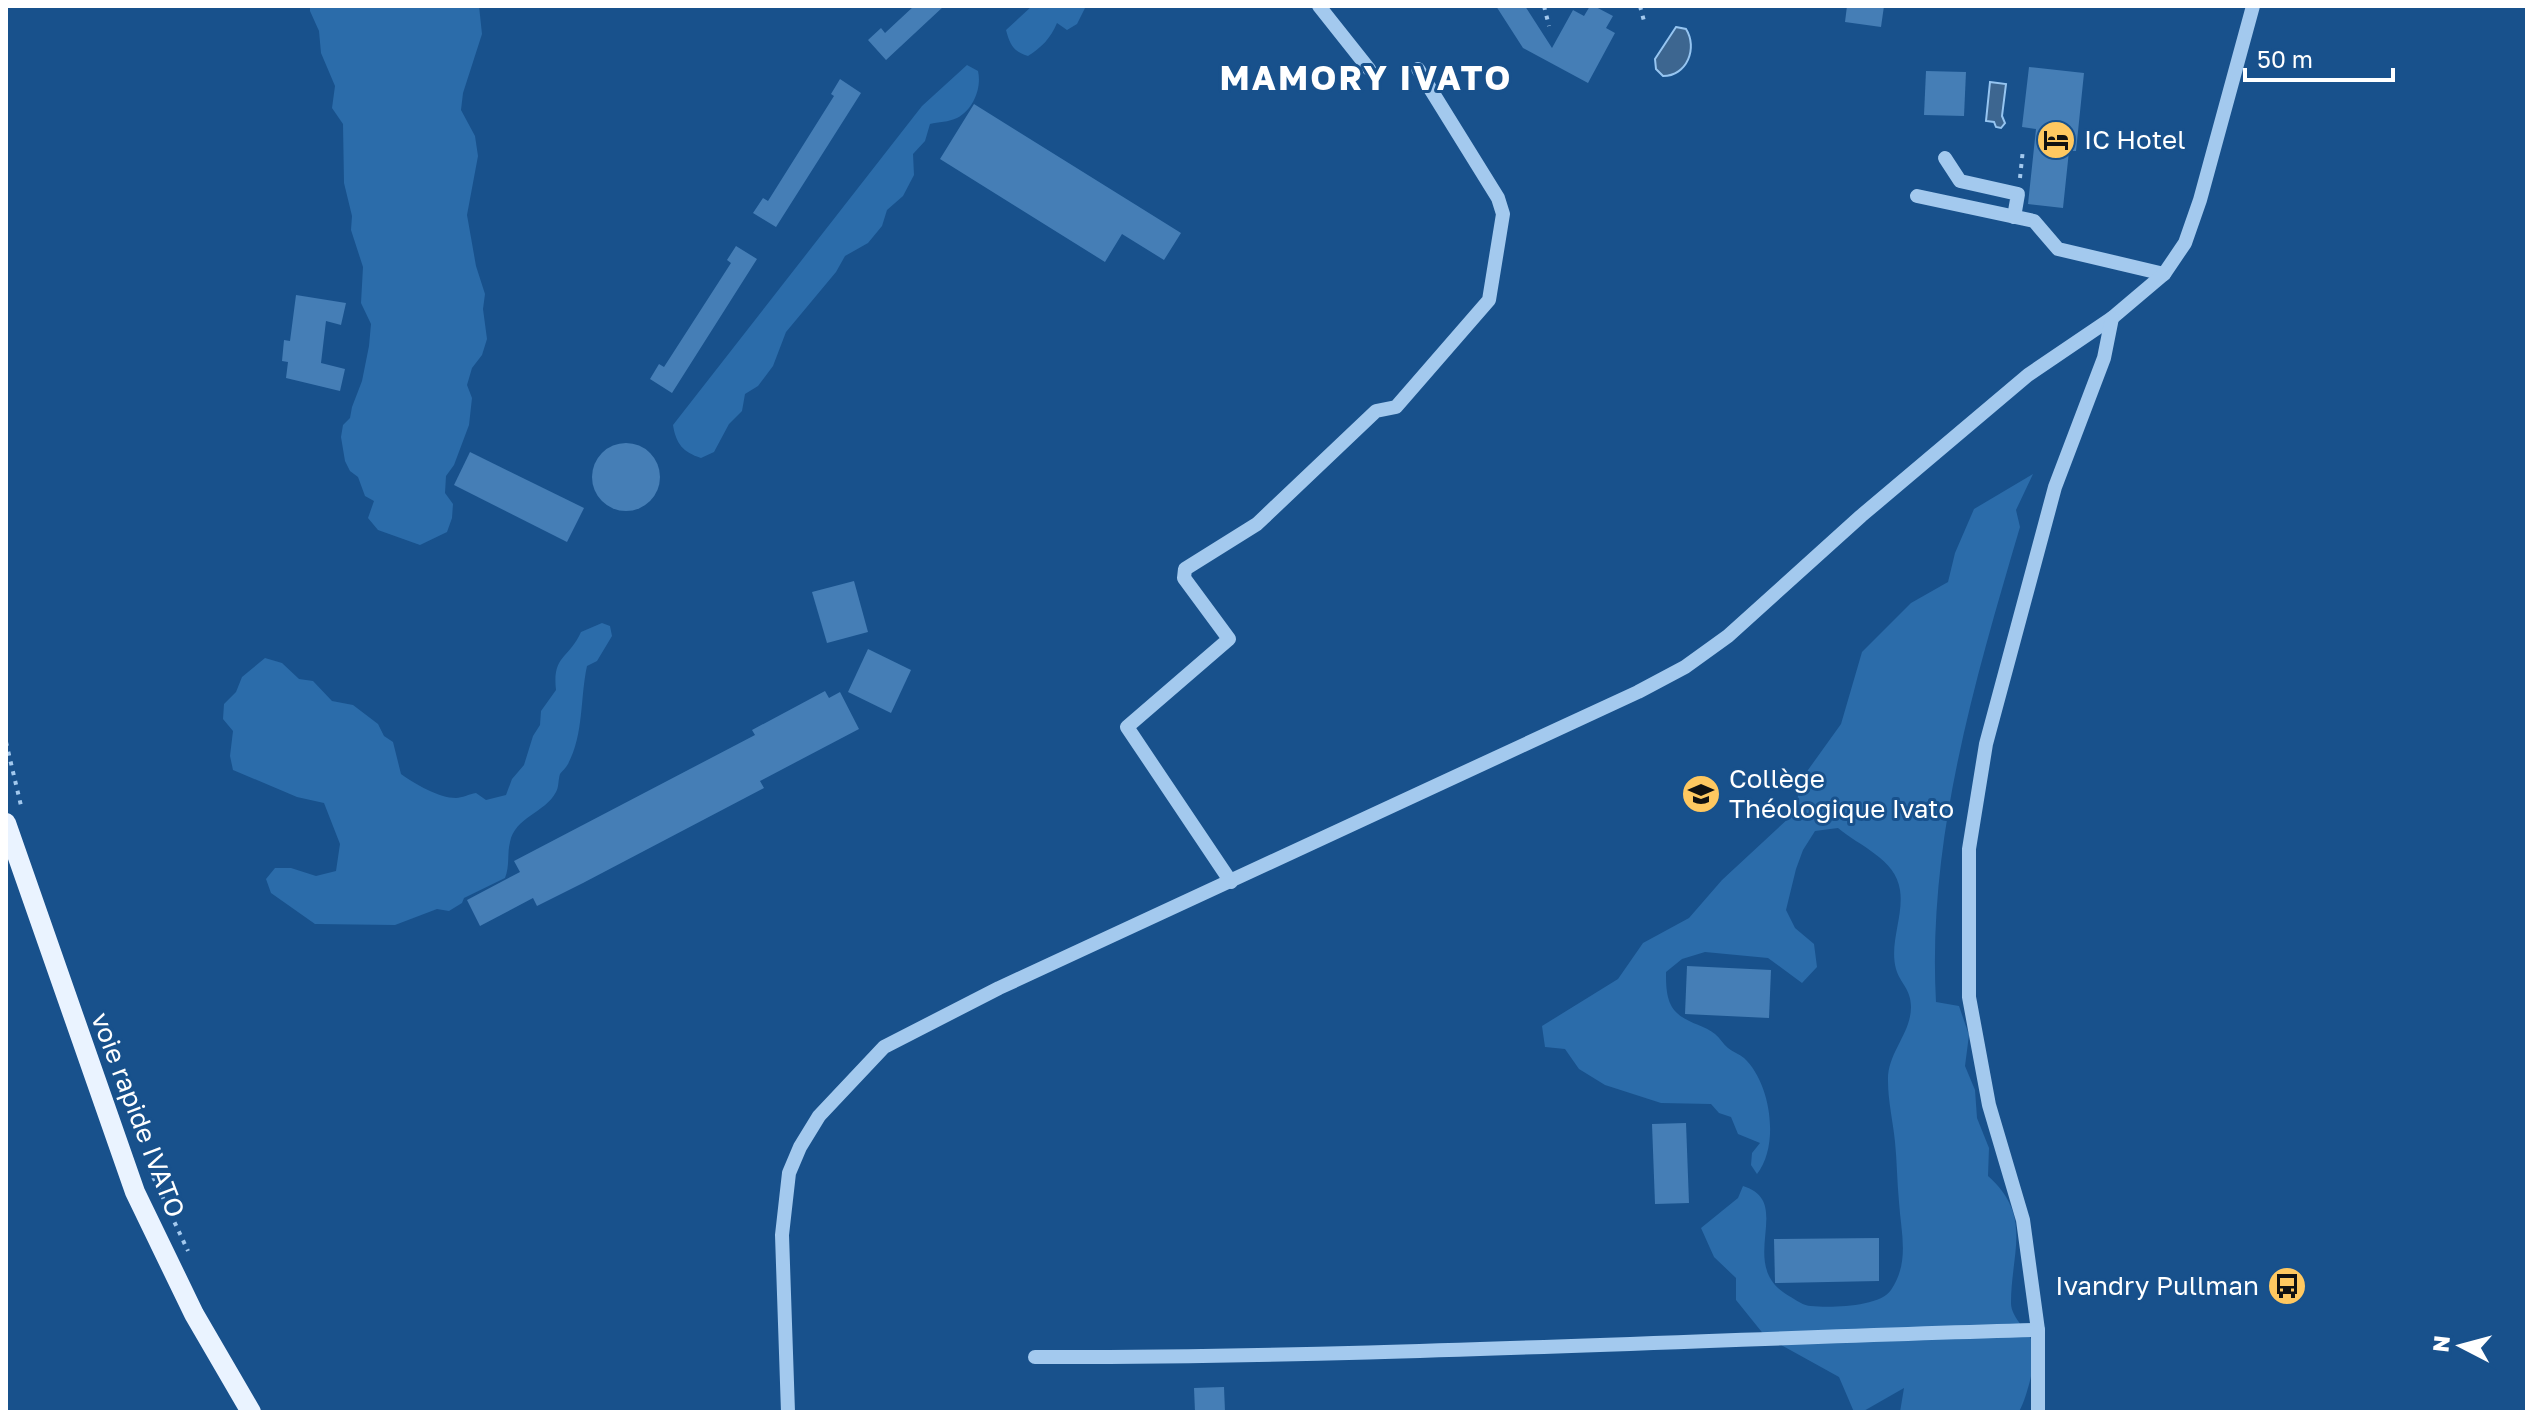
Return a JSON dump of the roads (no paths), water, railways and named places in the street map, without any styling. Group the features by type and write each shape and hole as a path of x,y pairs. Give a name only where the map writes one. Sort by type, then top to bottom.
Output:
{"main road":[{"name":"voie rapide IVATO","path":"14,817 135,1192 194,1314 251,1412"}],"street":[{"path":"1319,6 1369,69"},
{"path":"788,1412 784,1219 789,1173 819,1116 884,1047 987,994 1638,692 1685,667 1728,636 1861,516 2028,375 2112,318 2164,274 2185,243 2200,200 2253,6"},
{"path":"1231,882 1127,727 1229,639 1184,578 1185,569 1257,524 1376,411 1396,407 1489,300 1503,214 1498,198 1418,69"},
{"path":"1945,158 1960,181 2018,194 2014,217"},
{"path":"1917,196 2034,221 2058,249 2164,274"},
{"path":"2038,1412 2038,1330 2023,1220 1989,1105 1969,997 1969,849 1986,744 2055,487 2104,358 2112,318"},
{"path":"1035,1357 1217,1358 1442,1352 1779,1337 2038,1330"}],"place":[{"name":"IC Hotel","path":"2056,140"},
{"name":"Collège Théologique Ivato","path":"1701,794"},
{"name":"Ivandry Pullman","path":"2287,1286"}],"district":[{"name":"MAMORY IVATO","path":"1366,78"}]}
